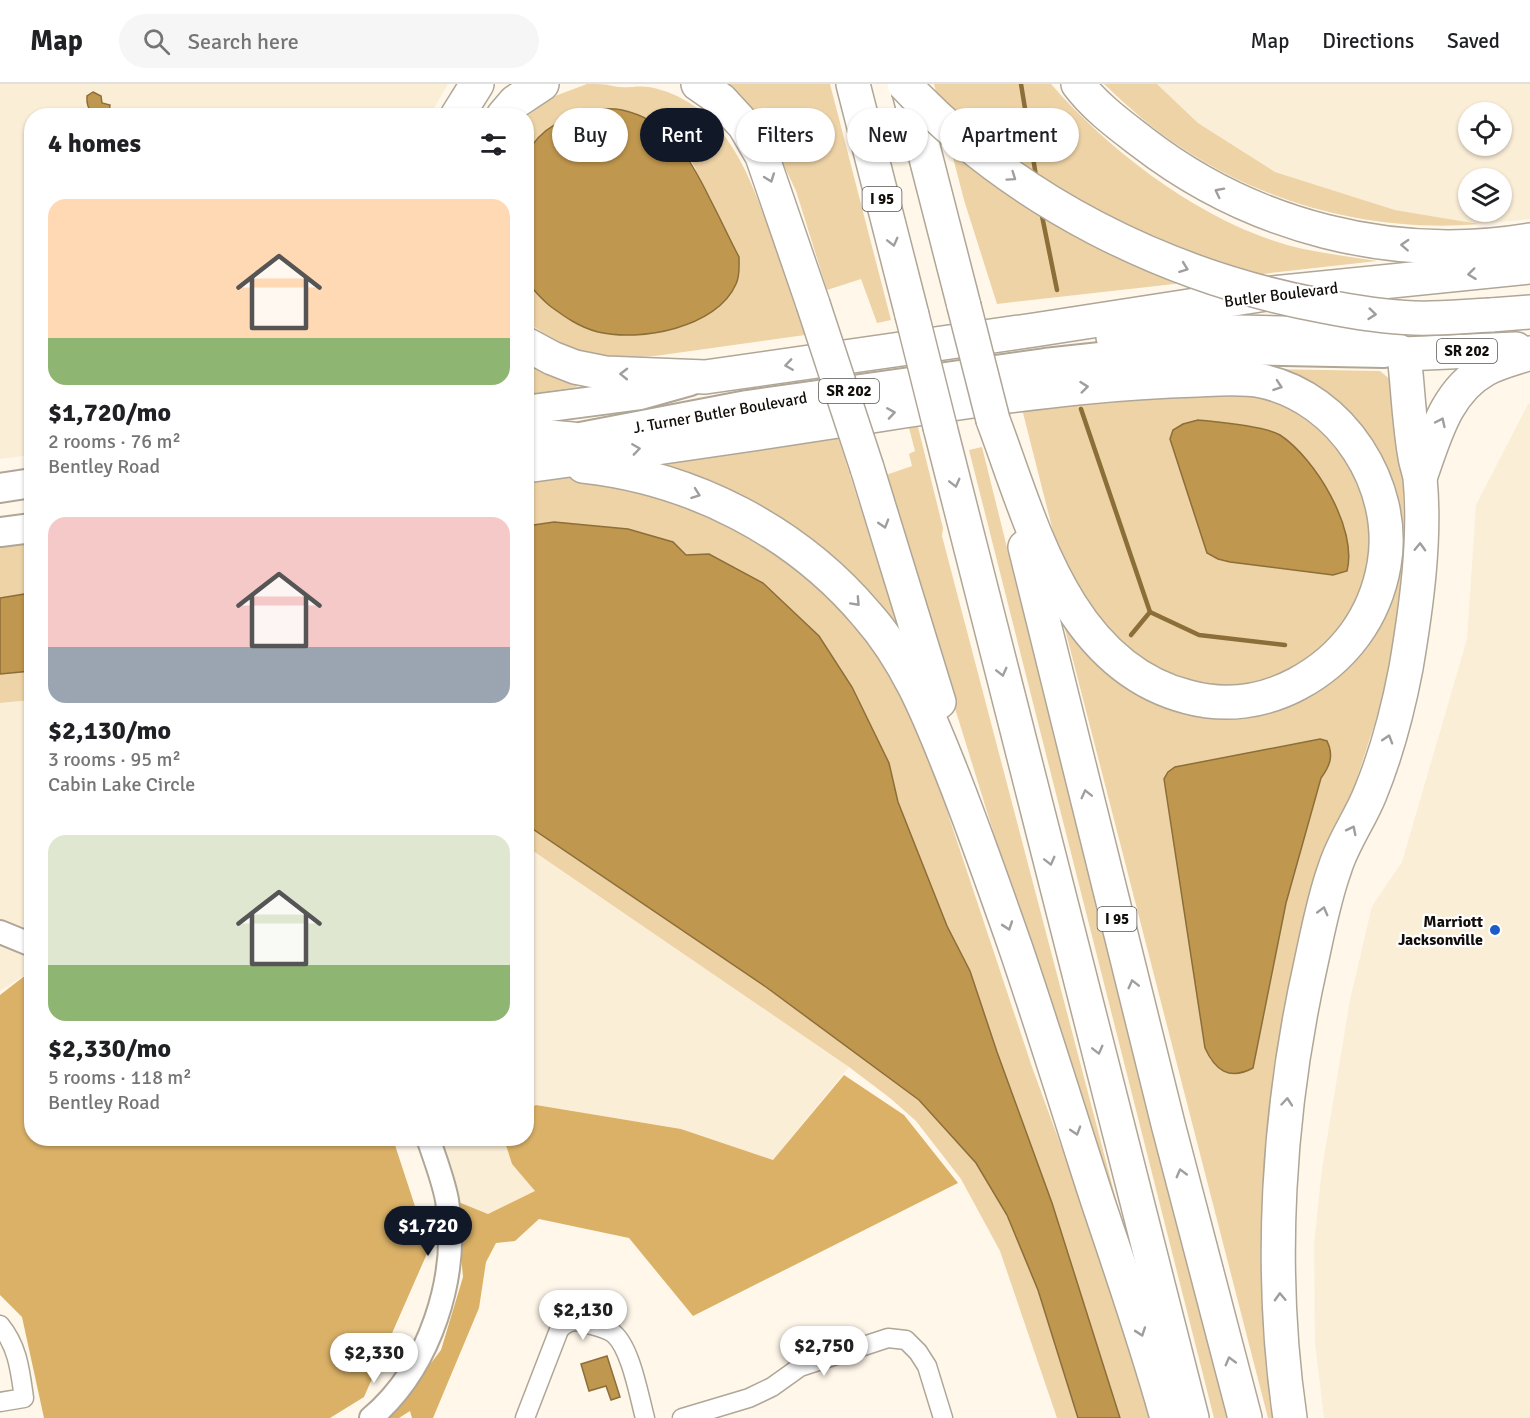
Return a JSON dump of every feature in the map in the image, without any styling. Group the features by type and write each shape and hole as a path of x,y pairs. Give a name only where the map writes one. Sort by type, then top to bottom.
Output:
{"highway":[{"path":"463,108 477,84"},
{"path":"510,108 542,84"},
{"path":"698,84 721,100 744,125 762,156 867,468 935,689 975,831"},
{"name":"I 95","path":"853,84 1192,1418"},
{"path":"905,84 922,103 966,143 1014,179 1079,219 1155,256 1202,275 1246,289 1358,313 1413,318 1530,312"},
{"name":"I 95","path":"905,84 964,306 1163,1101 1245,1418"},
{"path":"1078,84 1120,125 1194,178 1249,206 1288,221 1348,238 1394,244 1529,247"},
{"name":"Butler Boulevard","path":"1034,330 1273,293 1529,247"},
{"path":"1034,330 1111,338 1166,333 1331,334 1376,339 1404,354 1415,458 1420,477 1419,572 1405,670 1389,736 1370,795 1335,867 1319,924 1301,1009 1288,1094 1281,1174 1278,1257 1282,1347 1290,1418"},
{"name":"J. Turner Butler Boulevard","path":"704,377 1034,330"},
{"path":"534,348 575,367 605,373 704,377"},
{"name":"SR 202","path":"1404,354 1530,348"},
{"path":"1420,477 1438,426 1448,406 1461,389 1486,369 1530,353"},
{"path":"534,458 1018,394 1185,380 1227,378 1262,381 1293,392 1327,413 1357,447 1377,487 1387,527 1387,547 1384,568 1371,608 1363,624 1333,660 1315,673 1277,693 1237,703 1215,702 1173,693 1154,686 1114,659 1092,636 1070,604 1042,552 993,420"},
{"path":"534,432 549,437 572,439"},
{"path":"534,460 640,476 682,488 740,513 775,533 810,558 851,597 889,642 927,709 975,831 1053,1059 1167,1418"}],"main road":[{"name":"J. Turner Butler Boulevard","path":"534,457 572,439 747,405 1045,363 1128,354 1227,350 1404,354"},
{"name":"J. Turner Butler Boulevard","path":"534,409 640,395 704,377"},
{"path":"0,488 24,484"},
{"path":"0,532 24,529"}],"street":[{"path":"0,932 24,942"},
{"path":"0,947 24,952"},
{"path":"370,1418 399,1386 418,1358 434,1329 445,1284 449,1252 447,1202 431,1146"},
{"path":"525,1418 559,1330 570,1321 581,1321 614,1334 625,1350 645,1418"},
{"path":"0,1325 11,1338 17,1353 24,1398 0,1401"},
{"path":"682,1418 748,1398 772,1387 800,1367 888,1338 906,1340 918,1352 927,1366 943,1418"}],"shaded area":[{"path":"0,84 448,84 434,108 24,108 24,456 0,459"},
{"path":"587,84 649,87 675,95 697,108 640,108 640,119 628,114 628,108 552,108 552,134 534,145 534,111 555,96"},
{"path":"724,84 830,84 847,150 847,162 850,162 891,320 877,323 861,279 827,290 796,191 782,162 835,162 835,108 744,108"},
{"path":"934,84 1051,84 1074,108 940,108"},
{"path":"1104,84 1157,84 1198,123 1275,172 1395,210 1479,224 1440,226 1402,224 1324,211 1250,185 1215,168 1161,134"},
{"path":"1157,84 1530,84 1530,219 1512,221 1512,168 1458,168 1458,220 1395,210 1275,172 1198,123"},
{"path":"93,92 101,96 102,103 110,105 110,108 89,108 87,96"},
{"path":"628,112 640,116 640,162 690,162 739,257 737,281 726,299 695,321 676,328 655,333 615,335 591,330 578,324 540,297 534,290 534,144 552,126 552,162 628,162"},
{"path":"1079,113 1158,181 1222,219 1254,234 1287,245 1377,261 997,304 954,162 1079,162"},
{"path":"724,136 731,145 736,154 736,162 740,162 743,167 764,215 805,335 655,356 612,358 571,348 534,327 534,285 562,315 573,322 598,332 628,335 661,332 739,274 739,257 692,162 724,162"},
{"path":"1467,222 1499,222 1479,224"},
{"path":"534,364 575,383 577,387 534,393"},
{"path":"1218,368 1380,371 1391,380 1402,448 1404,523 1400,593 1394,641 1381,704 1338,837 1310,934 1283,1418 1268,1418 1057,598 1137,685 1295,692 1396,547 1318,398","holes":["1331,749 1327,770 1321,778 1286,903 1232,1074 1220,1069 1210,1059"]},
{"path":"1134,390 1285,396 1364,471 1374,579 1311,667 1222,696 1122,657 1061,563 1020,401"},
{"path":"1530,403 1530,1418 1324,1418 1315,1343 1314,1244 1322,1169 1350,1000 1372,906 1402,862 1467,639 1476,505"},
{"path":"1198,420 1273,432 1280,435 1307,460 1331,496 1340,516 1349,554 1347,571 1333,575 1230,562 1207,553 1170,439 1173,430 1183,424"},
{"path":"918,427 943,528 942,536 1135,1272 1037,973 883,476 912,466 909,454 915,451 909,428"},
{"path":"835,428 913,673 839,576 588,462"},
{"path":"982,447 1136,1066 1227,1418 1214,1418 969,450"},
{"path":"534,472 606,476 753,530 867,629 929,750 1032,1067 1091,1228 1138,1373 1150,1418 1120,1418 1052,1203 970,971 947,926 898,802 889,763 852,687 819,636 763,583 709,554 686,555 673,542 628,529 554,522 534,525"},
{"path":"554,522 628,529 673,542 686,555 709,554 763,583 819,636 852,687 889,763 898,802 947,926 970,971 1052,1203 1120,1418 1078,1418 1038,1290 1007,1215 976,1163 919,1100 766,987 534,830 534,525"},
{"path":"24,541 24,595 0,598 0,545"},
{"path":"24,594 24,672 0,674 0,598"},
{"path":"24,672 24,701 0,703 0,674"},
{"path":"24,701 24,976 0,991 0,703"},
{"path":"1320,739 1327,741 1330,760 1321,778 1286,903 1253,1068 1244,1072 1230,1073 1213,1062 1205,1048 1164,779 1175,767"},
{"path":"534,830 766,987 919,1100 976,1163 1007,1215 1038,1290 1078,1418 1057,1418 1000,1251 961,1179 916,1121 849,1067 534,852"},
{"path":"534,852 849,1067 773,1160 681,1129 534,1106"},
{"path":"24,976 24,1146 395,1146 429,1249 364,1397 330,1418 44,1418 22,1317 0,1295 0,995"},
{"path":"844,1075 904,1115 958,1183 693,1316 629,1238 539,1219 515,1241 496,1243 486,1262 479,1308 433,1418 412,1418 410,1411 399,1418 389,1418 441,1350 463,1277 456,1201 488,1214 535,1191 512,1164 506,1146 534,1146 534,1106 681,1129 773,1160"},
{"path":"443,1146 506,1146 512,1164 536,1191 488,1214 456,1201"},
{"path":"607,1356 620,1397 611,1400 606,1386 589,1391 581,1364"}],"waterway":[{"path":"1021,84 1036,176"},
{"path":"1041,211 1057,290"},
{"path":"1081,409 1150,612 1199,635 1285,645"},
{"path":"1131,635 1150,612"}],"place":[{"name":"Marriott Jacksonville","path":"1495,930"}]}
